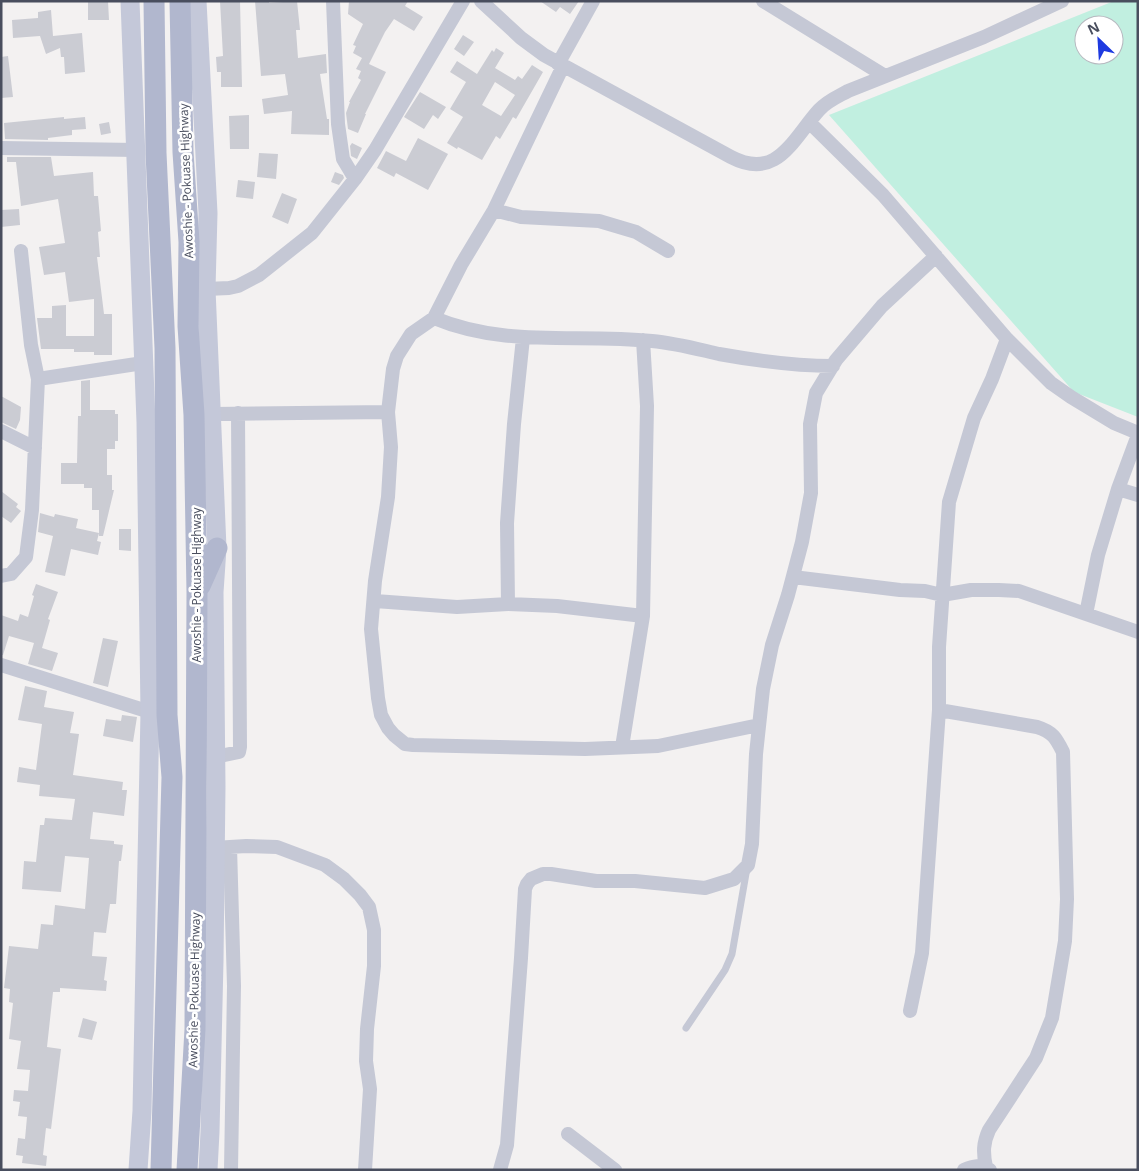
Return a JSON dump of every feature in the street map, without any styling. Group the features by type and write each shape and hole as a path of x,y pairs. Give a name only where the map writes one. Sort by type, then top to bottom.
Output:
{"main road":[{"path":"154,1 156,153 165,348 167,715 172,777 161,1170"},
{"name":"Awoshie - Pokuase Highway","path":"180,1 183,152 189,242 188,326 194,415 197,593 195,1030 187,1170"},
{"path":"197,593 217,548"},
{"path":"166,973 195,976"}],"street":[{"path":"130,1 146,422 150,712 142,1111 138,1170"},
{"path":"197,1 208,213 206,289 217,548 214,592 216,757 222,847 223,902 212,1045 208,1170"},
{"path":"333,1 338,124 343,159 355,179"},
{"path":"206,289 238,286 259,275 312,233 355,179 402,106 463,1"},
{"path":"481,1 521,38 544,55 731,157 751,165 769,162 780,156 829,100 984,37 1062,1"},
{"path":"593,1 561,65 494,210 461,265 434,318 411,334 397,356 393,369 388,412 391,447 388,488 375,581 375,601 371,630 381,715 388,728 404,744 413,745 585,749 658,746 759,725"},
{"path":"763,1 885,76"},
{"path":"809,122 883,195 1007,339 1051,383 1071,398 1114,423 1138,434 1118,489 1098,555 1086,614"},
{"path":"1,148 137,150"},
{"path":"494,210 521,218 599,221 636,232 668,251"},
{"path":"1,576 11,574 26,557 32,510 38,379 31,344 21,251"},
{"path":"500,1170 507,1145 526,884 537,876 551,874 596,882 635,881 704,888 734,879 748,865 752,844 756,754 763,689 772,644 802,542 811,493 810,424 816,393 833,366 882,306 936,256"},
{"path":"434,318 454,327 479,333 523,338 643,340 680,345 765,362 802,366 833,366"},
{"path":"508,604 507,523 514,424 523,338"},
{"path":"910,1011 922,953 939,710 939,647 949,502 974,418 992,379 1007,339"},
{"path":"622,747 643,616 647,406 643,340"},
{"path":"38,379 143,363"},
{"path":"212,414 388,412"},
{"path":"216,757 239,752 240,747 238,413"},
{"path":"1,431 35,448"},
{"path":"1118,489 1138,495"},
{"path":"793,576 942,594 971,590 1019,591 1138,632"},
{"path":"375,601 457,607 508,604 557,606 643,616"},
{"path":"1,666 150,712"},
{"path":"939,710 1037,727 1049,731 1057,740 1063,752 1067,899 1065,940 1052,1018 1036,1058 984,1140 983,1154 988,1168 972,1166 964,1170"},
{"path":"222,847 277,848 326,865 344,879 369,907 374,930 374,966 366,1028 366,1061 370,1089 365,1170"},
{"path":"223,902 234,986 231,1170"},
{"path":"212,1045 232,1049"},
{"path":"568,1134 615,1170"}],"lane":[{"path":"686,1028 725,970 732,954 748,865"}],"green space":[{"path":"1114,1 1138,1 1138,417 1074,392 829,115 1074,17 1074,65 1124,65 1124,15 1079,15"}],"building":[{"path":"88,1 108,1 109,20 88,20"},
{"path":"220,1 240,1 242,87 221,87 221,72 217,72 216,57 223,56"},
{"path":"255,1 269,1 269,3 297,1 300,30 296,30 298,58 326,54 327,73 320,74 327,119 329,119 329,135 291,134 292,111 264,114 262,99 288,95 285,74 261,76"},
{"path":"349,1 408,1 405,6 423,17 414,31 394,19 385,32 369,64 386,72 365,114 358,133 348,129 346,113 349,102 361,80 358,78 361,71 356,69 362,58 353,53 356,46 353,45 363,24 348,14"},
{"path":"540,1 579,1 570,14 560,7 556,12"},
{"path":"51,10 53,36 82,33 85,72 65,74 64,57 61,57 60,48 46,54 40,36 13,38 12,20 38,18 38,12"},
{"path":"463,35 474,42 464,56 454,49"},
{"path":"496,48 504,53 495,68 515,80 518,76 522,79 532,65 543,72 516,119 513,117 500,139 496,136 482,160 447,143 463,117 450,109 466,82 450,72 457,61 477,74 492,50 494,52","holes":["495,82 515,95 501,116 482,105"]},
{"path":"8,56 13,97 1,98 1,57"},
{"path":"420,92 446,107 438,119 433,115 424,129 404,117"},
{"path":"249,115 249,149 230,149 229,116"},
{"path":"64,117 64,119 85,117 86,129 72,130 72,135 48,138 48,140 5,139 4,123"},
{"path":"109,122 111,133 101,135 99,124"},
{"path":"418,138 448,154 428,190 396,173 394,177 377,168 386,151 406,161"},
{"path":"352,143 362,148 357,159 351,156 350,146"},
{"path":"259,153 278,154 276,179 257,177"},
{"path":"7,157 51,157 54,176 93,172 94,196 98,196 101,231 98,232 100,257 97,257 104,314 112,314 112,355 94,355 94,352 74,352 74,349 41,349 37,318 52,318 52,306 66,305 66,336 94,336 94,299 69,302 65,272 44,275 39,247 65,243 58,199 21,206 16,162 7,162"},
{"path":"335,172 343,175 344,178 339,185 331,182"},
{"path":"238,180 255,182 253,199 236,197"},
{"path":"282,193 297,199 288,224 272,217"},
{"path":"19,209 20,225 1,227 1,210"},
{"path":"90,380 90,410 115,410 115,414 118,414 118,441 115,441 115,449 107,449 107,475 112,475 112,490 114,490 103,536 99,536 99,510 92,510 92,488 84,488 84,484 61,484 61,463 77,463 78,416 81,416 81,381"},
{"path":"1,396 21,407 20,420 16,429 1,422"},
{"path":"1,491 18,504 16,507 21,511 11,523 1,516"},
{"path":"40,513 54,517 55,514 78,519 76,528 99,533 97,541 101,542 98,555 71,549 65,576 45,572 53,536 38,532"},
{"path":"119,529 131,529 131,551 119,550"},
{"path":"36,584 58,592 48,619 50,620 42,648 58,653 52,671 28,664 34,643 9,636 3,655 1,655 1,615 18,621 20,614 28,617"},
{"path":"103,638 118,641 108,687 93,683"},
{"path":"25,686 47,691 44,707 74,712 70,733 79,734 73,775 123,782 122,790 127,790 124,816 93,812 90,839 114,841 114,844 123,845 121,861 119,861 116,904 110,904 106,933 94,932 92,956 107,957 104,980 107,981 106,991 60,988 60,992 53,992 47,1047 61,1049 51,1129 46,1128 43,1155 47,1156 46,1166 22,1163 23,1156 16,1155 18,1138 25,1139 27,1117 18,1116 20,1102 13,1101 14,1090 28,1091 30,1070 17,1069 21,1041 9,1039 13,1003 9,1002 10,989 4,988 9,946 38,949 41,924 53,925 55,905 85,909 89,858 65,856 61,892 22,889 24,861 36,862 40,825 44,825 45,818 72,820 75,799 39,796 40,785 17,782 19,767 36,770 42,724 18,720"},
{"path":"122,715 137,717 133,742 103,736 106,719 121,721"},
{"path":"83,1018 97,1022 92,1040 78,1037"}]}
